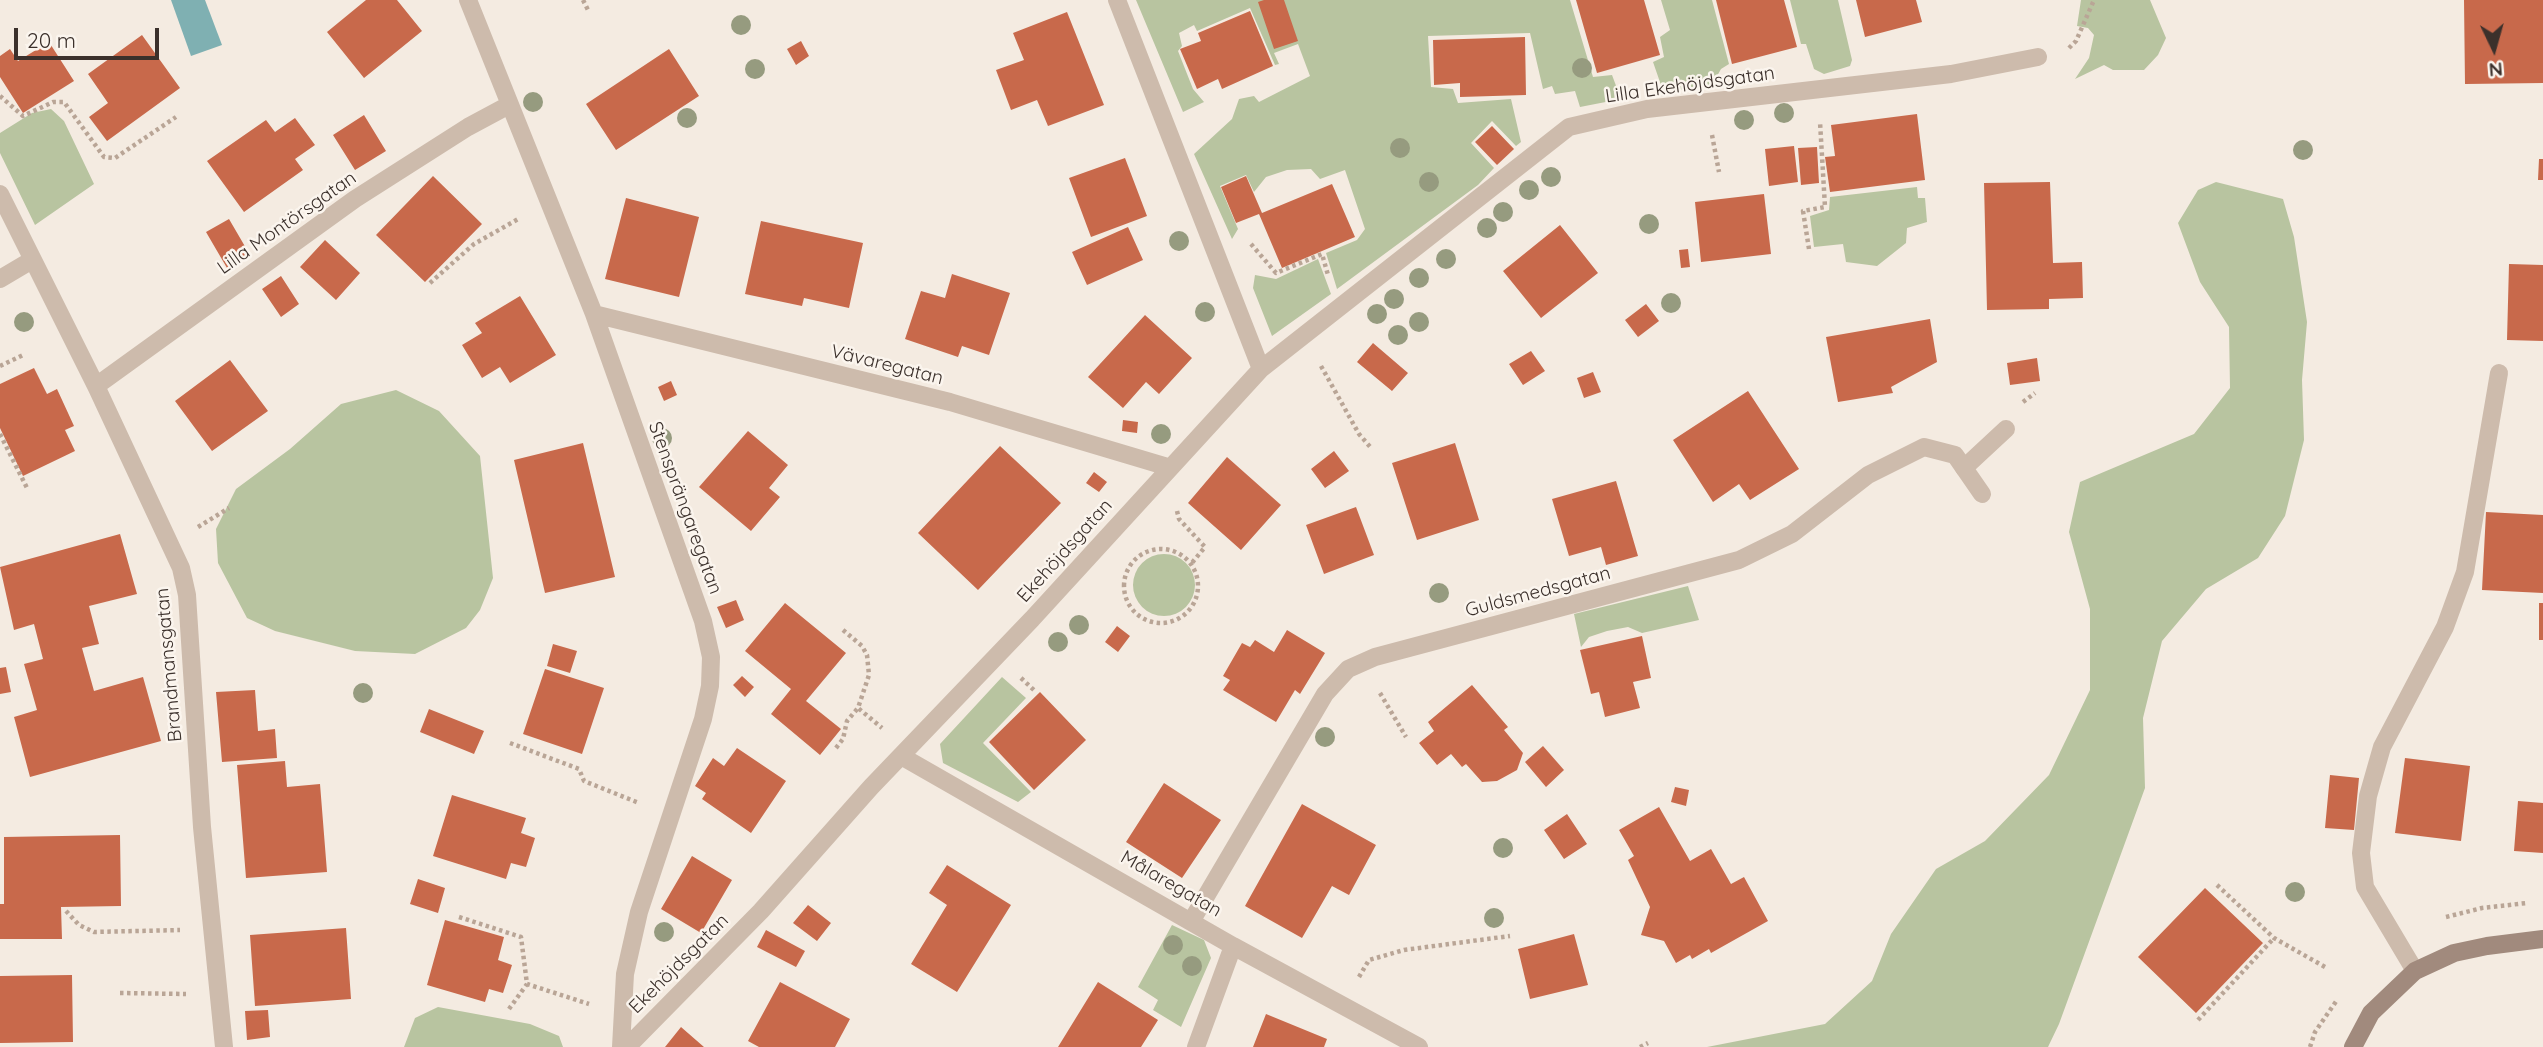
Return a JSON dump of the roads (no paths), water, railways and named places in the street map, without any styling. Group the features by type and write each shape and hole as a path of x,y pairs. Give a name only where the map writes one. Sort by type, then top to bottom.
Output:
{"street":[{"name":"Stensprängaregatan","path":"468,0 594,314 695,598 711,657 710,686 703,719 639,912 625,974 621,1047"},
{"path":"1117,0 1261,369"},
{"name":"Lilla Ekehöjdsgatan","path":"1261,369 1569,127 1647,109 1951,74 2039,57"},
{"name":"Lilla Montörsgatan","path":"96,386 355,200 468,127 509,105"},
{"name":"Brandmansgatan","path":"0,194 96,386 181,568 186,586 202,827 224,1047"},
{"path":"0,279 32,260"},
{"name":"Vävaregatan","path":"594,314 950,402 1168,467"},
{"name":"Ekehöjdsgatan","path":"627,1047 761,911 1261,369"},
{"path":"2415,971 2365,887 2361,853 2368,796 2382,747 2445,627 2465,572 2499,373"},
{"path":"1964,468 2006,429"},
{"name":"Guldsmedsgatan","path":"1192,920 1325,694 1335,680 1362,663 1739,560 1792,534 1868,475 1924,447 1955,455 1982,494"},
{"name":"Målaregatan","path":"905,753 1233,946 1344,1003 1419,1047"},
{"path":"2353,1047 2371,1013 2415,971 2454,953 2543,939"},
{"path":"1196,1047 1233,946"}],"water":[{"path":"171,0 205,0 222,45 191,56"}]}
